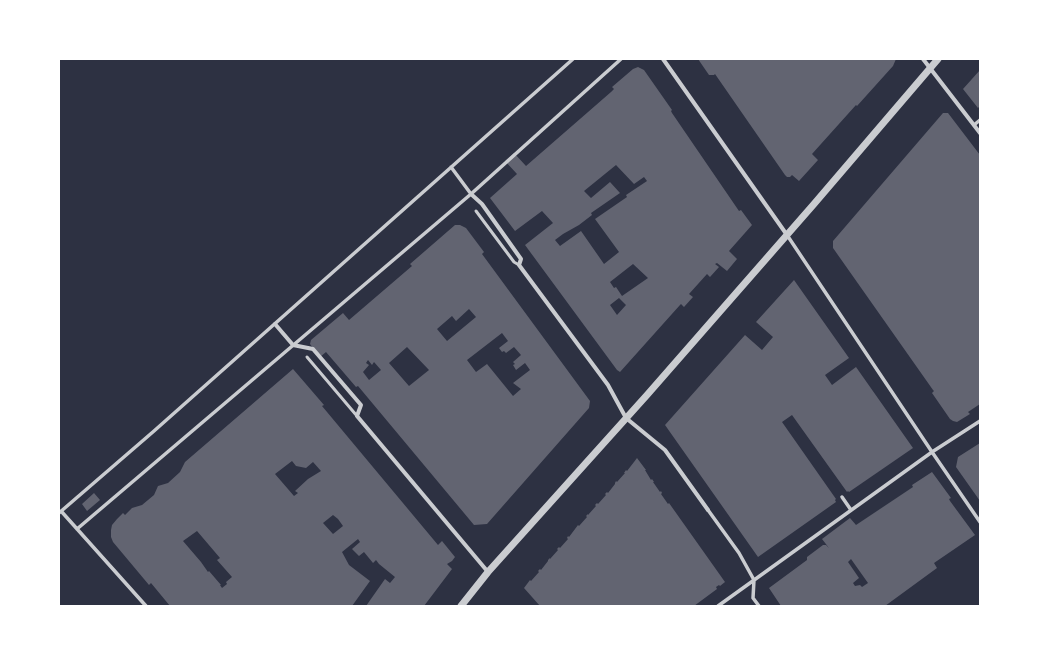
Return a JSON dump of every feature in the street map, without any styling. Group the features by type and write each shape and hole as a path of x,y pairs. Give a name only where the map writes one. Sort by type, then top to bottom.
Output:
{"street":[{"path":"146,606 60,512 154,431 573,59"},
{"path":"77,529 471,194 621,59"},
{"path":"663,59 787,235 980,522"},
{"path":"923,59 980,133"},
{"path":"461,606 488,572 787,235 938,59"},
{"path":"974,125 980,120"},
{"path":"451,167 471,194 482,204 521,259 519,265 608,384 626,418 665,450 739,553 754,580 753,598 759,606"},
{"path":"275,324 293,345 312,349 361,405 356,416 488,572"},
{"path":"718,606 932,452 980,421"},
{"path":"842,497 851,510"}],"lane":[{"path":"476,211 514,262 519,265"},
{"path":"307,357 356,416"}],"building":[{"path":"698,59 896,59 893,66 812,154 818,160 799,181 792,175 787,177 785,175 715,74 709,75"},
{"path":"638,67 644,70 739,211 741,210 752,225 729,251 737,259 727,271 717,263 715,264 719,267 710,277 707,274 689,294 693,297 684,307 681,304 680,305 620,372 617,370 525,245 553,223 542,211 515,231 490,198 517,174 505,161 514,153 526,166 611,92 614,89 612,87 633,69","holes":["616,165 634,184 644,177 647,181 595,219 619,252 604,264 581,231 560,246 555,240 579,225 592,215 591,213 620,193 610,182 591,198 584,191","633,264 648,278 622,296 616,287 614,288 610,282","619,298 626,305 617,315 610,305"]},
{"path":"980,70 980,106 978,108 963,89"},
{"path":"943,113 948,113 980,155 980,404 968,412 970,414 957,422 950,419 932,393 934,391 833,248 833,241"},
{"path":"455,225 460,225 466,228 484,252 482,254 590,401 589,408 487,524 474,525 358,386 356,387 326,352 320,357 310,344 311,340 343,313 349,320 412,266 410,264","holes":["469,309 476,317 447,341 437,329 452,316 456,321","502,333 508,341 499,348 502,352 504,351 506,353 514,347 521,355 513,362 516,370 525,363 530,370 513,383 521,389 513,396 487,364 476,372 467,360","407,347 429,370 409,386 389,363","368,360 372,365 374,362 381,370 369,380 363,372 369,365 366,363"]},
{"path":"794,280 849,358 825,375 832,385 856,367 913,448 847,492 792,415 782,422 836,499 836,502 758,557 665,425 745,335 762,350 773,337 756,322"},
{"path":"293,369 438,545 442,541 455,557 447,564 452,569 424,606 366,606 385,579 390,583 395,577 376,560 373,563 364,552 359,556 352,549 360,542 358,539 342,552 349,565 370,581 352,606 170,606 151,583 149,585 113,542 111,530 112,525 123,513 125,515 132,508 142,505 154,495 158,486 168,483 180,472 185,462","holes":["292,461 296,466 306,468 313,462 321,471 308,479 295,491 298,493 294,496 275,474","333,515 343,526 333,534 323,523","197,531 220,558 217,560 232,577 226,582 227,584 222,588 183,541"]},
{"path":"980,443 980,501 956,467 958,457"},
{"path":"637,458 651,480 652,479 660,492 661,491 661,494 668,504 669,503 725,582 716,587 717,589 694,606 540,606 524,588"},
{"path":"932,472 951,498 949,499 950,501 975,535 934,563 937,568 885,606 781,606 769,588 807,560 807,557 823,545 826,545 829,548 822,539 850,518 856,525 913,487 912,485","holes":["851,559 868,583 862,587 860,585 855,586 853,583 859,578 848,562"]},
{"path":"94,493 100,500 87,511 82,504"}]}
